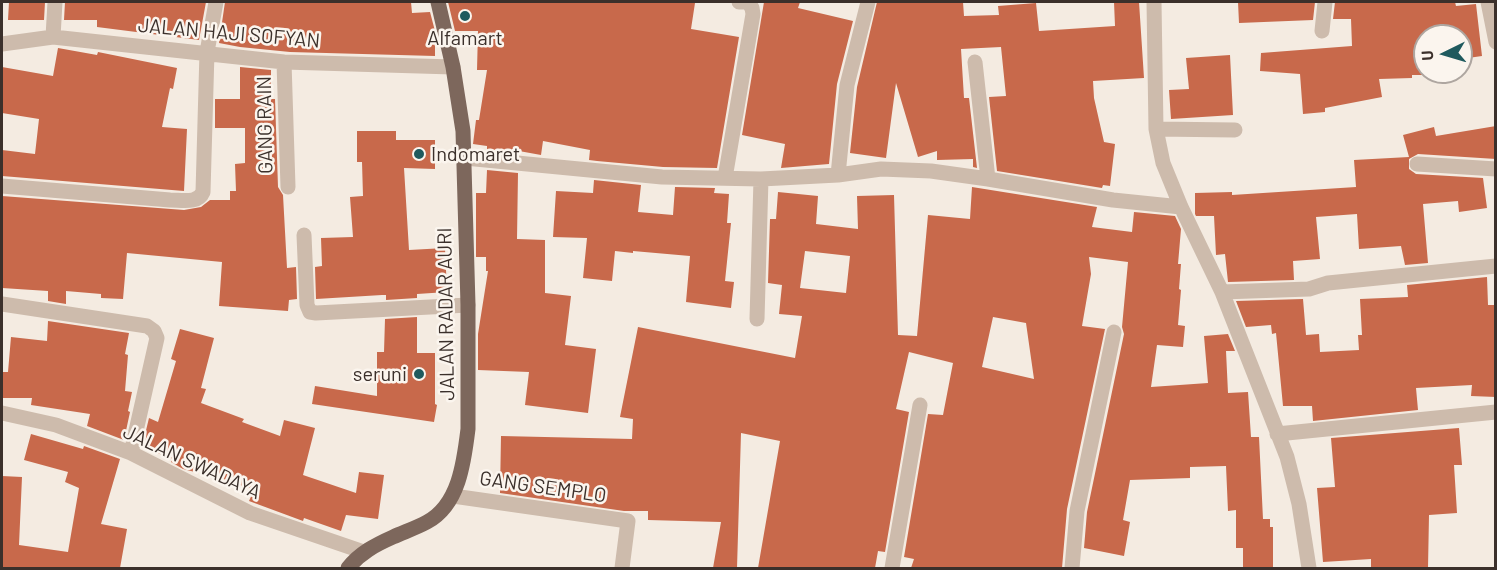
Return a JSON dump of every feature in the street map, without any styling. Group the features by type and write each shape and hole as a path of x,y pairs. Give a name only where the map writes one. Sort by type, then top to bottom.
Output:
{"main road":[{"name":"JALAN RADAR AURI","path":"348,568 364,552 377,544 428,522 437,515 453,496 462,466 468,429 465,158 453,67 438,2"}],"street":[{"path":"53,37 55,2"},
{"path":"2,186 170,200 197,200 203,192 207,52 216,2"},
{"path":"724,178 753,14 748,2 739,2"},
{"path":"838,175 847,85 868,2"},
{"path":"1154,2 1156,129 1163,163 1181,207 1222,292 1287,457 1299,504 1309,568"},
{"path":"1322,31 1325,2"},
{"path":"1488,2 1496,42"},
{"name":"JALAN HAJI SOFYAN","path":"2,44 53,37 284,62 453,67"},
{"name":"GANG RAIN","path":"284,62 288,187"},
{"path":"975,62 988,179"},
{"path":"1156,129 1235,130"},
{"path":"465,158 662,177 761,179 838,175 881,169 932,171 1113,200 1181,207"},
{"path":"1417,164 1496,169"},
{"path":"757,319 761,179"},
{"path":"304,235 307,305 310,312 468,304"},
{"path":"1222,292 1309,289 1328,283 1496,266"},
{"path":"2,304 147,326 154,331 157,338 131,453"},
{"path":"1072,568 1077,511 1114,332"},
{"path":"892,568 920,405"},
{"name":"JALAN SWADAYA","path":"2,412 56,425 131,453 250,513 364,552"},
{"path":"1277,434 1496,412"},
{"name":"GANG SEMPLO","path":"453,496 628,521 622,568"}],"building":[{"path":"9,2 45,2 44,20 8,20"},
{"path":"65,2 206,2 199,40 97,27 97,20 64,20"},
{"path":"225,2 411,2 412,13 430,12 435,31 435,56 290,52 219,43"},
{"path":"448,2 695,3 691,29 739,37 717,168 663,167 589,160 590,150 543,141 541,155 519,151 519,153 487,150 487,146 473,144 487,70 477,70 478,31 455,31"},
{"path":"764,2 800,2 798,8 853,21 837,84 829,164 781,168 785,144 742,135"},
{"path":"877,2 963,2 964,16 999,15 998,6 1036,3 1039,31 1115,26 1114,2 1139,2 1144,78 1093,81 1094,98 1104,142 1115,144 1110,186 1103,185 1102,188 997,171 989,97 1006,96 1001,47 961,49 964,98 969,98 977,168 973,167 973,159 937,160 937,151 918,157 896,83 886,158 850,153 857,87"},
{"path":"1238,2 1315,2 1313,20 1239,23"},
{"path":"1335,2 1455,2 1456,6 1476,4 1482,56 1473,57 1473,24 1413,24 1412,78 1379,79 1382,97 1325,108 1325,112 1303,114 1300,74 1260,71 1261,53 1352,46 1351,19 1333,19"},
{"path":"58,48 97,55 98,52 177,68 173,89 170,88 162,127 187,129 184,191 2,176 2,150 35,154 39,119 2,113 2,67 53,76"},
{"path":"1230,55 1233,115 1171,119 1169,90 1189,89 1186,58"},
{"path":"240,67 271,70 271,99 275,99 278,187 283,195 287,268 296,267 297,299 289,300 288,311 219,306 222,262 127,253 123,299 101,298 101,294 66,291 66,304 48,301 48,291 2,288 2,196 184,210 201,207 210,200 230,200 230,191 236,191 235,164 245,163 245,128 215,128 215,99 240,99"},
{"path":"1496,126 1496,159 1418,154 1409,159 1409,169 1416,174 1483,178 1487,208 1459,212 1458,201 1423,204 1428,263 1405,265 1401,246 1359,249 1357,214 1316,217 1320,259 1293,261 1294,280 1228,282 1225,254 1216,255 1214,216 1196,216 1195,214 1195,193 1232,192 1232,195 1356,187 1354,160 1409,157 1403,135 1434,127 1436,136"},
{"path":"357,131 396,131 396,140 435,140 435,169 404,168 409,250 445,248 447,292 417,294 417,298 386,300 386,295 316,299 315,267 322,266 321,238 353,237 350,197 363,196 362,162 357,162"},
{"path":"487,170 518,173 517,239 545,240 545,293 571,296 565,345 596,349 588,413 525,405 529,372 478,370 478,334 488,271 486,271 486,257 476,257 476,193 486,193"},
{"path":"594,180 641,185 638,212 673,215 675,187 715,188 714,193 729,194 727,223 731,223 725,281 734,282 731,308 686,302 690,256 615,251 612,281 583,278 587,238 553,237 556,191 593,193"},
{"path":"972,187 1097,207 1092,227 1132,232 1134,212 1175,216 1181,229 1178,264 1181,264 1179,289 1181,290 1178,325 1185,326 1183,347 1157,345 1151,387 1208,383 1204,336 1228,334 1235,351 1226,351 1228,393 1248,392 1251,437 1259,437 1263,519 1270,519 1270,527 1273,527 1273,568 1243,568 1243,548 1236,548 1236,510 1228,511 1226,466 1190,467 1190,478 1130,480 1123,520 1130,522 1124,556 1084,548 1087,512 1124,334 1122,327 1128,262 1089,257 1091,274 1082,326 1105,329 1067,509 1062,568 911,568 914,559 904,557 928,414 943,415 953,363 909,352 896,409 909,412 885,552 878,551 875,568 758,568 780,441 741,433 737,568 713,568 721,522 648,520 648,511 624,511 500,493 501,436 632,439 633,419 620,417 638,327 795,358 802,316 779,314 782,285 768,283 770,219 776,219 778,192 818,196 816,224 858,229 857,196 894,195 898,335 917,336 928,215 970,219","holes":["805,251 850,256 846,293 800,288","993,317 1026,323 1034,379 982,367"]},
{"path":"1487,277 1488,305 1496,305 1496,397 1471,396 1472,385 1416,388 1418,410 1313,421 1312,406 1283,406 1276,333 1272,334 1271,325 1246,327 1236,301 1303,299 1306,335 1319,334 1320,352 1359,350 1358,335 1362,335 1360,299 1408,297 1407,285"},
{"path":"417,317 417,353 435,353 435,404 437,405 434,422 312,404 315,386 377,396 377,352 384,352 385,319"},
{"path":"48,321 129,333 125,354 128,355 125,391 132,392 124,440 87,426 90,414 31,405 32,398 2,398 2,372 8,372 11,337 47,341"},
{"path":"180,329 214,338 201,388 206,389 201,403 244,419 242,422 280,436 284,420 315,428 303,475 356,493 359,472 384,475 378,519 346,515 341,531 304,518 303,521 249,501 254,490 196,469 195,472 183,469 171,462 173,459 142,447 149,418 158,422 176,361 171,359"},
{"path":"1459,428 1462,465 1454,465 1457,513 1429,515 1428,568 1371,568 1371,559 1323,562 1317,488 1335,487 1331,438"},
{"path":"31,434 83,449 84,446 120,459 101,524 127,529 120,568 2,568 2,476 22,477 19,545 68,552 79,488 65,482 68,472 24,460"}],"place":[{"name":"Alfamart","path":"465,16"},
{"name":"Indomaret","path":"419,154"},
{"name":"seruni","path":"419,374"}]}
